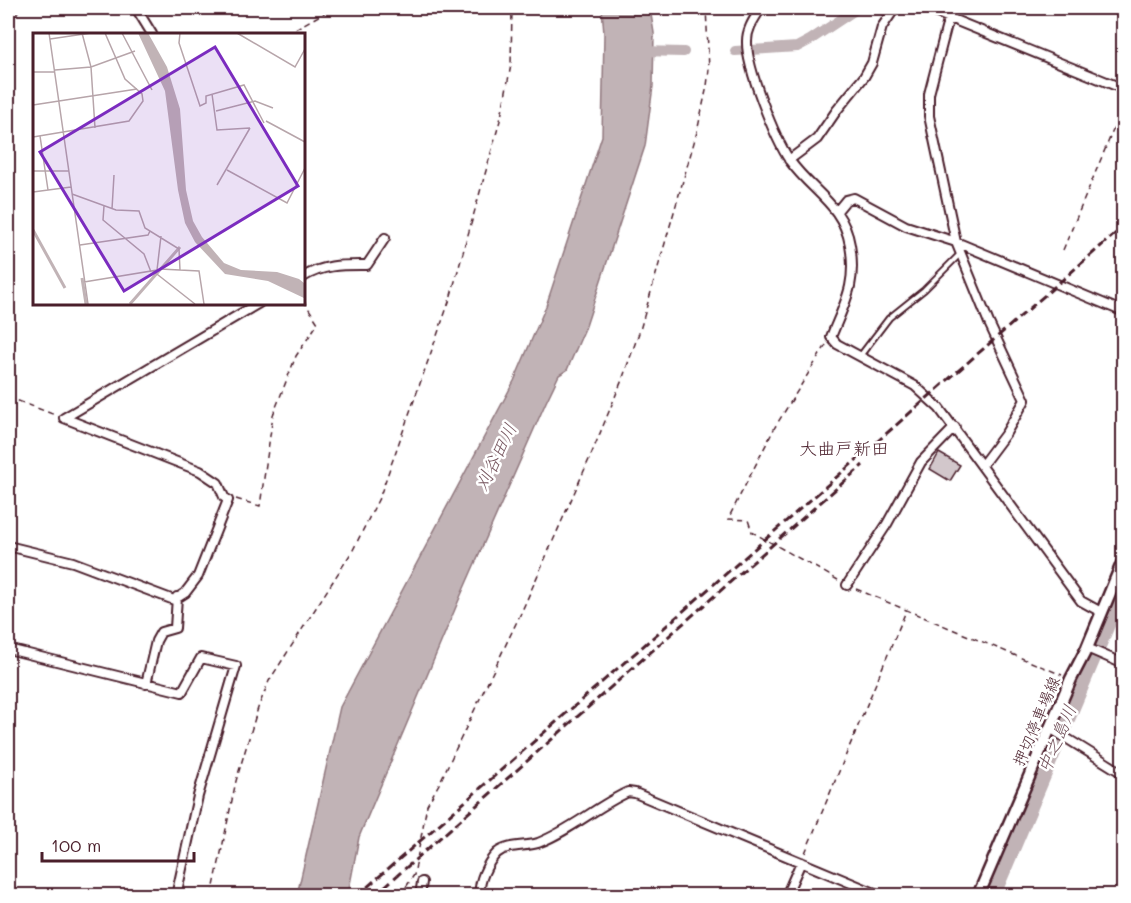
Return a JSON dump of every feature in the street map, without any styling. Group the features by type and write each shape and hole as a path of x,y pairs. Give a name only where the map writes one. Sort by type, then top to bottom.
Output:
{"main road":[{"name":"押切停車場線","path":"978,896 1124,559"}],"street":[{"path":"8,11 14,8"},
{"path":"136,8 151,33"},
{"path":"761,8 750,27 746,42 749,60 774,127 789,160 837,211 850,243 853,262 852,282 849,295 831,337 837,344 915,386 939,408 1081,601 1101,612"},
{"path":"789,160 817,139 864,77 872,63 882,27 895,8"},
{"path":"925,8 937,10 1124,90"},
{"path":"949,17 928,102 929,116 956,242 989,323 1025,400 1006,433 982,465"},
{"path":"837,211 846,201 854,198 906,226 956,242 1124,312"},
{"path":"304,276 316,269 329,266 367,265 385,238"},
{"path":"64,418 257,304"},
{"path":"8,546 73,562 174,600 185,593 198,576 228,500 218,483 200,471 64,418"},
{"path":"847,585 887,524 921,462 955,427"},
{"path":"146,684 156,641 161,632 175,628 177,597"},
{"path":"1087,648 1124,664"},
{"path":"8,649 182,692 201,658 236,666 198,796 177,896"},
{"path":"1050,728 1124,774"},
{"path":"480,896 479,888 484,872 498,852 507,848 537,843 628,792 635,792 882,896"},
{"path":"786,896 801,862"},
{"path":"420,896 422,882"}],"lane":[{"path":"860,356 889,318 924,290 961,253"}],"path":[{"path":"288,33 333,8"},
{"path":"212,896 236,781 258,708 269,681 353,550 380,496 450,299 501,117 511,65 512,8"},
{"path":"400,896 414,875 427,805 521,613 600,434 640,330 698,132 709,69 706,8"},
{"path":"1063,250 1124,104"},
{"path":"224,495 260,506 273,415 296,356 318,323 304,302"},
{"path":"831,337 775,427 728,519 748,520 752,532 847,585 1071,679"},
{"path":"8,397 64,418"},
{"path":"801,862 906,610"}],"water":[{"name":"刈谷田川","path":"602,8 650,8 654,33 653,86 645,146 586,326 567,370 559,375 546,402 461,595 359,837 348,895 297,895 340,707 514,381 546,306 602,136 604,34"}],"building":[{"path":"939,453 960,465 950,481 930,469"}],"waterway":[{"path":"735,51 797,47 858,8"},
{"path":"639,51 684,52"},
{"name":"中之島川","path":"991,896 1124,582"}],"railway":[{"path":"357,896 1124,226"},
{"path":"374,896 863,465"}],"district":[{"name":"大曲戸新田","path":"844,449"}]}
